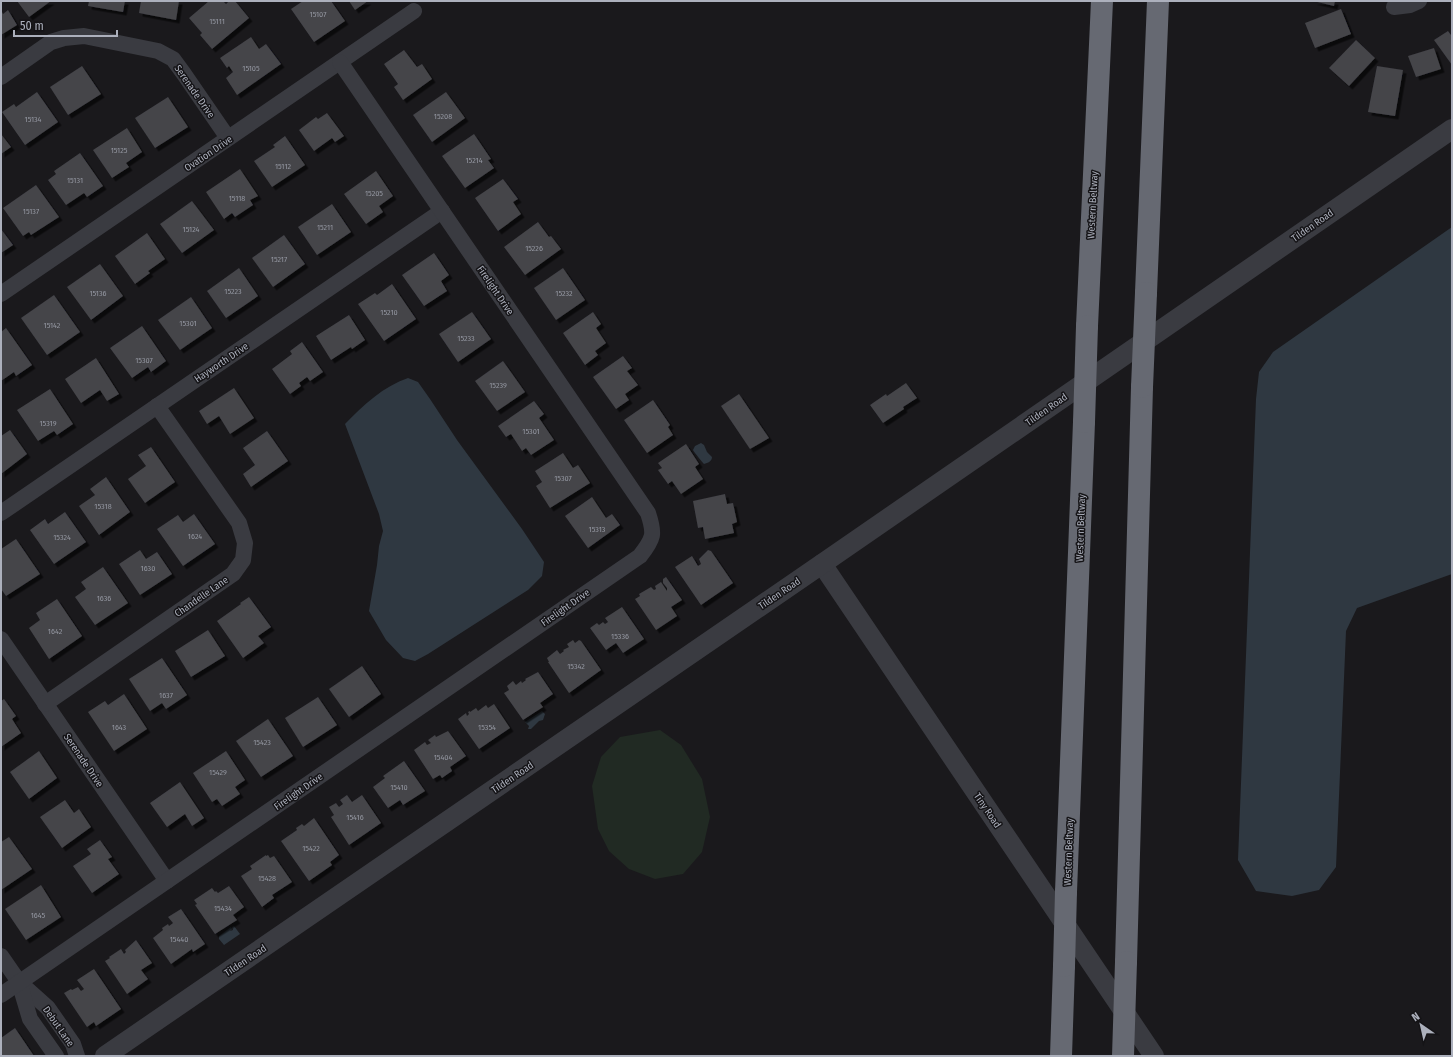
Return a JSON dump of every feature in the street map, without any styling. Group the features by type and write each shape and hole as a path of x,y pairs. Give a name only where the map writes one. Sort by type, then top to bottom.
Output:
{"highway":[{"name":"Western Beltway","path":"1061,1056 1087,326 1102,1"},
{"path":"1123,1056 1142,387 1158,1"}],"street":[{"path":"1394,7 1410,5 1419,1"},
{"name":"Ovation Drive","path":"1,294 414,11"},
{"name":"Serenade Drive","path":"1,77 51,42 64,38 84,36 158,50 172,59 184,74 228,138"},
{"name":"Firelight Drive","path":"1,995 640,556 650,543 653,528 648,513 340,62"},
{"name":"Tilden Road","path":"105,1056 1452,129"},
{"name":"Hayworth Drive","path":"1,513 442,211"},
{"name":"Chandelle Lane","path":"45,704 232,574 243,560 245,543 238,523 157,406"},
{"name":"Tiny Road","path":"822,564 1154,1056"},
{"name":"Serenade Drive","path":"1,639 167,881"},
{"name":"Debut Lane","path":"1,956 19,982 48,1008 73,1044 77,1056"},
{"name":"Debut Lane","path":"19,982 30,1019 56,1056"},
{"path":"38,1031 56,1019"}],"shaded area":[{"path":"1452,227 1452,574 1357,608 1346,631 1336,867 1319,890 1292,896 1256,891 1238,860 1256,399 1259,372 1273,352"},
{"path":"408,378 418,382 457,440 522,529 544,562 542,576 528,590 415,661 403,658 386,640 369,611 379,546 383,531 379,514 345,424 382,391 399,381"},
{"path":"701,443 712,457 710,462 704,464 693,450 695,446"},
{"path":"542,711 545,714 543,720 539,721 531,729 528,729 529,726 525,722"},
{"path":"660,730 681,745 702,779 710,817 702,852 683,874 655,879 629,869 609,851 598,829 592,786 601,757 620,737"},
{"path":"234,926 240,934 224,945 219,939 219,936 231,927 232,929 230,931 233,930 232,927"}],"building":[{"path":"17,1 51,1 29,17"},
{"path":"89,1 125,1 123,12 88,6"},
{"path":"141,1 179,1 176,20 139,13"},
{"path":"209,1 223,1 226,4 229,1 235,1 249,18 212,49 200,35 202,33 189,18"},
{"path":"303,1 331,1 345,21 314,42 291,9"},
{"path":"349,1 368,1 355,10"},
{"path":"1313,1 1335,1 1334,6"},
{"path":"1341,9 1351,34 1315,48 1305,23"},
{"path":"1,10 3,14 8,10 17,25 1,35"},
{"path":"1448,31 1451,35 1452,34 1452,65 1434,40"},
{"path":"251,37 259,49 266,44 281,64 237,95 226,78 233,72 229,66 227,68 220,58"},
{"path":"1356,40 1375,58 1349,86 1329,68"},
{"path":"1434,48 1441,69 1416,77 1408,56"},
{"path":"404,50 417,67 422,64 432,79 403,100 394,87 398,84 384,64"},
{"path":"82,66 101,94 68,115 50,87"},
{"path":"1377,66 1403,70 1395,116 1368,112"},
{"path":"37,92 58,122 25,145 2,112 14,104 16,107"},
{"path":"446,92 465,118 432,142 413,115"},
{"path":"168,97 188,127 155,148 135,118"},
{"path":"327,113 344,136 335,142 332,138 314,151 299,130 316,117 318,119"},
{"path":"127,128 142,152 126,163 129,167 112,178 93,150"},
{"path":"1,134 11,147 1,154"},
{"path":"474,134 491,159 488,160 494,168 465,188 442,156"},
{"path":"285,136 305,165 272,187 254,161 275,147 273,145"},
{"path":"80,153 103,186 87,197 84,193 66,205 48,180 56,174 54,171"},
{"path":"240,169 258,196 250,200 253,205 235,217 232,213 224,219 206,192"},
{"path":"376,171 393,196 379,206 383,212 366,224 344,194"},
{"path":"503,179 518,199 513,202 521,214 498,231 475,198"},
{"path":"36,185 59,217 31,235 29,232 23,236 3,208"},
{"path":"192,201 214,230 182,253 160,224"},
{"path":"332,204 351,232 317,255 298,227"},
{"path":"538,222 549,237 551,236 561,249 525,275 504,247"},
{"path":"1,229 13,245 1,253"},
{"path":"147,233 165,259 148,271 150,273 135,284 115,256"},
{"path":"284,235 305,264 273,287 252,258"},
{"path":"434,253 449,275 441,281 447,291 424,306 402,275"},
{"path":"100,264 123,296 91,320 67,287"},
{"path":"239,268 258,296 226,318 207,291"},
{"path":"563,268 585,300 556,320 534,288"},
{"path":"392,284 416,319 384,341 358,304 375,293 377,295"},
{"path":"54,295 80,332 47,355 21,318"},
{"path":"191,297 212,328 180,350 158,320"},
{"path":"472,312 491,339 458,362 439,334"},
{"path":"593,312 601,324 596,328 606,343 595,351 598,355 585,365 563,333"},
{"path":"349,315 365,340 331,360 316,336"},
{"path":"142,326 166,361 151,372 148,367 132,378 110,348"},
{"path":"6,328 32,365 16,376 14,372 1,381 1,332"},
{"path":"302,342 323,372 310,381 307,377 299,383 301,386 290,394 272,369 292,354 290,351"},
{"path":"623,356 632,368 627,371 638,385 625,394 629,400 616,409 593,377"},
{"path":"96,358 119,394 107,401 100,390 81,403 65,379"},
{"path":"503,361 525,392 497,411 475,381"},
{"path":"906,383 917,398 883,423 870,405"},
{"path":"234,388 254,418 230,434 219,416 207,424 199,411"},
{"path":"50,389 73,424 57,435 54,431 38,441 17,410"},
{"path":"739,394 769,438 750,449 721,406"},
{"path":"653,400 670,425 668,427 673,435 647,453 624,420"},
{"path":"534,401 544,414 539,418 554,440 531,455 526,448 522,451 511,434 506,437 498,426"},
{"path":"10,430 27,454 1,474 1,436"},
{"path":"267,431 288,461 251,487 243,474 255,465 243,448"},
{"path":"686,444 699,464 695,467 703,479 681,494 672,481 668,484 658,470 662,468 658,463"},
{"path":"151,447 175,482 145,503 128,479 146,466 138,455"},
{"path":"563,453 573,468 578,465 590,483 550,508 536,486 542,482 535,471"},
{"path":"106,477 130,512 99,535 79,506 95,495 90,489"},
{"path":"725,494 727,504 733,503 737,522 732,524 734,533 705,539 703,527 698,528 693,501"},
{"path":"592,497 606,518 612,514 620,525 588,548 565,516"},
{"path":"65,512 86,542 54,564 30,530 45,519 48,524"},
{"path":"194,514 215,544 183,566 157,529 178,515 183,522"},
{"path":"16,539 40,574 6,596 1,589 1,549"},
{"path":"140,550 146,559 157,552 172,574 140,595 119,564"},
{"path":"708,550 711,551 733,583 701,605 675,567 692,556 698,566 701,564 699,559"},
{"path":"103,567 128,603 95,625 75,597 86,589 81,582"},
{"path":"666,577 682,600 671,607 677,616 656,630 635,599 640,596 639,594 651,587 654,590 656,589 655,586 661,582 667,591 667,588 663,583 663,579"},
{"path":"249,597 271,627 258,636 264,643 243,658 217,621"},
{"path":"57,599 82,636 49,659 29,628 40,620 36,613"},
{"path":"622,607 644,639 623,653 616,643 606,650 590,628 597,623 599,625 603,622 605,624 608,622 605,618"},
{"path":"208,630 225,656 191,677 175,651"},
{"path":"573,640 575,643 579,640 581,641 601,670 569,693 548,662 547,658 557,650 560,654 564,651 563,650 569,647 567,644"},
{"path":"162,658 187,695 166,709 162,703 150,711 129,679"},
{"path":"362,666 381,694 349,717 329,689"},
{"path":"538,672 553,694 540,703 543,707 523,720 504,693 509,690 507,686 513,681 516,685 521,681 522,683 526,680 525,679"},
{"path":"124,694 147,729 114,751 88,712 105,701 108,705"},
{"path":"318,697 337,725 303,747 285,718"},
{"path":"4,699 16,716 12,719 21,733 1,747 1,701"},
{"path":"494,704 510,728 479,749 458,719 466,713 467,716 469,714 468,712 476,708 478,711 486,705 488,708"},
{"path":"268,719 293,756 261,777 236,741"},
{"path":"448,731 466,756 450,767 452,771 442,778 440,775 433,779 414,750 425,742 427,745 431,743 428,740 435,735 436,737"},
{"path":"39,751 57,778 29,799 10,772"},
{"path":"226,751 245,780 235,787 240,794 222,806 217,799 212,802 193,773"},
{"path":"404,761 425,791 403,805 400,800 388,808 373,787 385,778 383,776"},
{"path":"180,782 204,818 192,826 185,814 167,827 150,803"},
{"path":"347,795 352,802 362,795 381,823 349,845 331,817 334,815 329,807 336,803 339,807 343,804 340,800"},
{"path":"65,800 74,813 79,809 91,827 62,848 40,817"},
{"path":"314,818 339,855 330,862 332,865 309,881 281,841 297,830 296,828 302,824 304,826"},
{"path":"9,837 32,869 1,890 1,842"},
{"path":"100,840 112,857 108,859 119,874 92,893 73,866 91,854 87,849"},
{"path":"266,855 270,858 274,856 292,882 272,895 274,898 262,907 241,876 252,869 250,866"},
{"path":"41,885 61,917 26,940 5,909"},
{"path":"229,886 244,907 233,915 237,920 215,934 195,905 197,904 194,900 212,888 218,893"},
{"path":"181,909 205,944 193,952 192,949 171,964 153,938 163,930 162,928 173,923 168,917"},
{"path":"136,940 152,963 141,970 148,979 127,994 105,961 121,949 124,954 126,952 125,950"},
{"path":"94,969 121,1009 96,1026 94,1022 87,1027 64,993 78,987 81,991 84,989 77,980"},
{"path":"15,1028 34,1056 1,1056 1,1038"}]}
